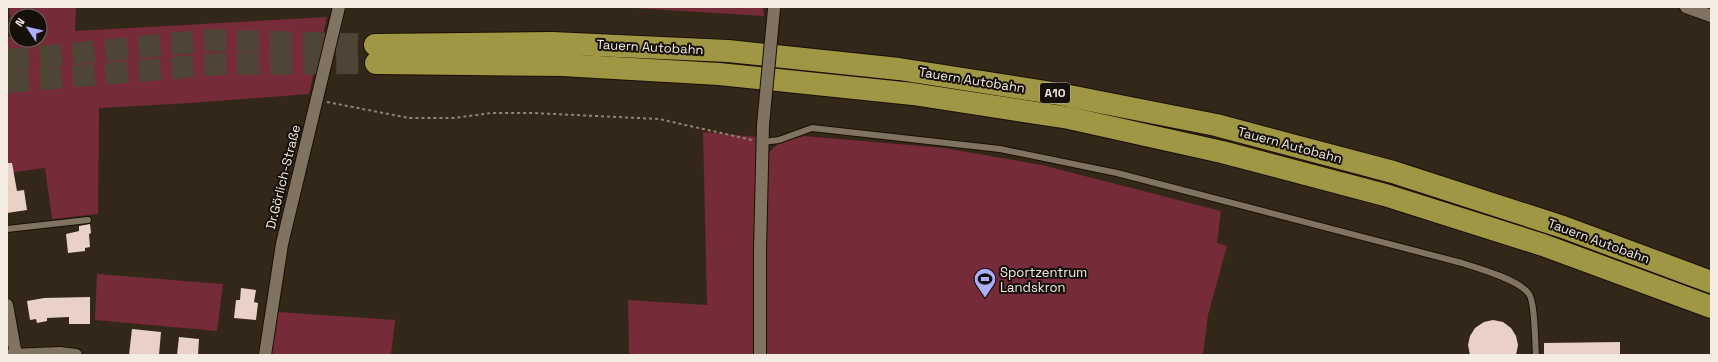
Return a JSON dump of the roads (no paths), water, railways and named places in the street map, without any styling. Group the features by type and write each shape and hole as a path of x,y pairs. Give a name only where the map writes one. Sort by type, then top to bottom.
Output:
{"highway":[{"name":"Tauern Autobahn","path":"1711,282 1563,227 1393,172 1216,125 1059,94 899,69 728,51 552,43 376,54 719,74 913,94 1069,118 1222,152 1385,195 1543,245 1711,307"}],"street":[{"name":"Dr.Görlich-Straße","path":"266,355 282,244 339,7"},
{"path":"1686,7 1711,16"},
{"path":"760,355 763,125 774,8"},
{"path":"7,305 16,355"},
{"path":"10,355 60,353 76,355"}],"lane":[{"path":"763,142 779,140 812,128 1000,149 1117,173 1462,263 1505,278 1523,288 1530,294 1536,355"},
{"path":"7,229 88,220"}],"tunnel":[{"path":"7,60 212,40 375,45"},
{"path":"7,82 220,64 376,63"}],"place":[{"name":"Sportzentrum Landskron","path":"985,298"}]}
